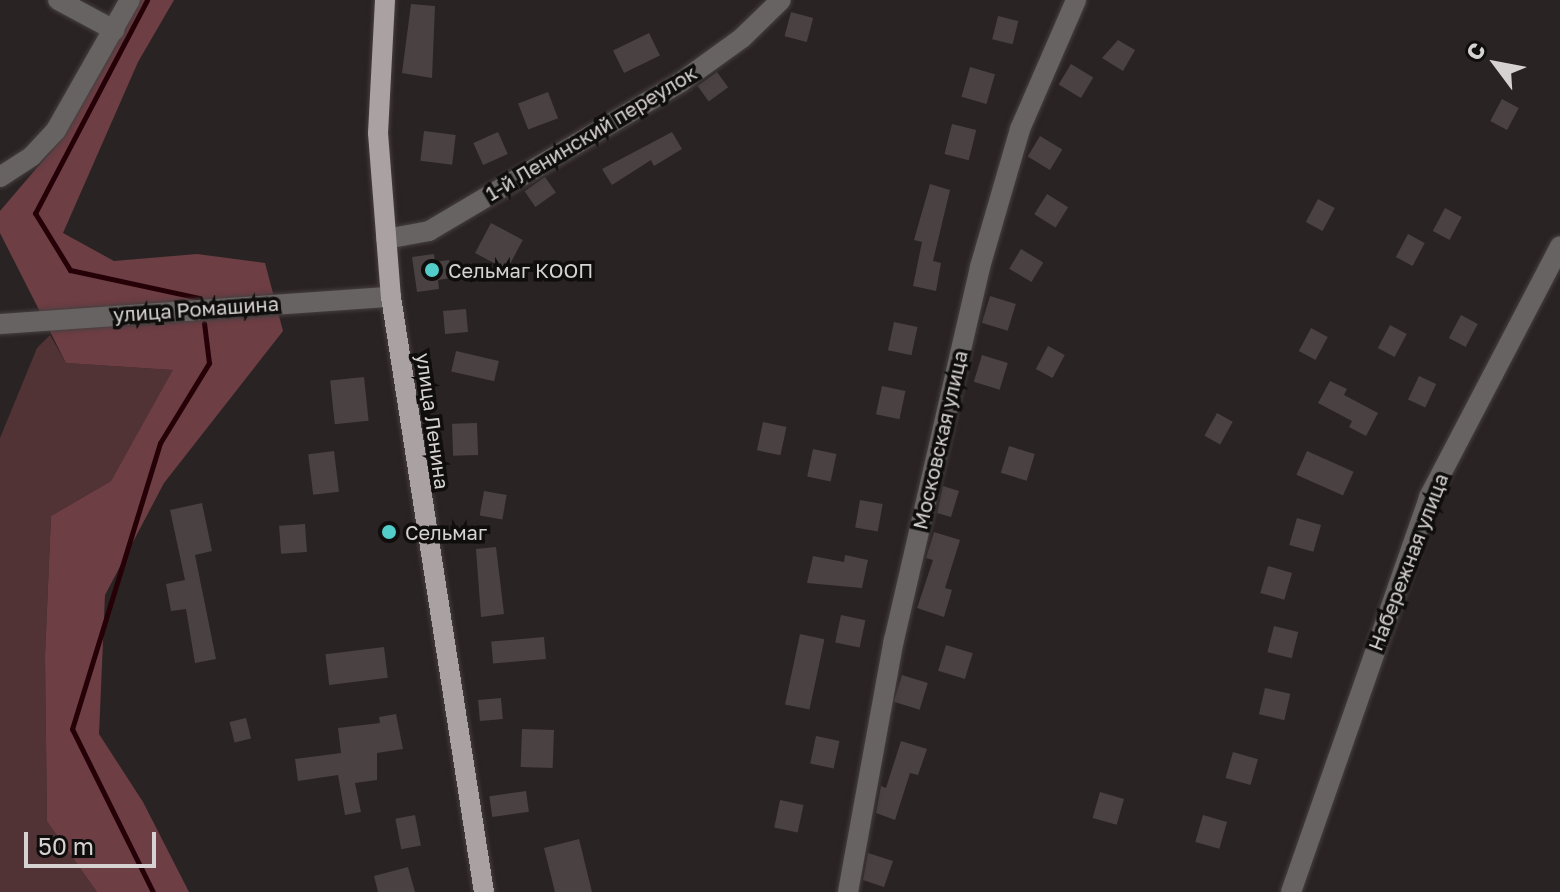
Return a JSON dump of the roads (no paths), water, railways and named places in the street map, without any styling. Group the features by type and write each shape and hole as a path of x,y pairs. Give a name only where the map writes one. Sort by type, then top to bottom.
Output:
{"main road":[{"name":"улица Ленина","path":"385,0 378,89 391,297 484,892"}],"street":[{"path":"58,0 114,30"},
{"path":"0,177 32,156 56,130 130,0"},
{"name":"1-й Ленинский переулок","path":"386,239 429,231 681,82 742,38 781,0"},
{"name":"Московская улица","path":"848,892 894,640 980,267 1020,129 1076,0"},
{"name":"Набережная улица","path":"1291,892 1429,497 1560,246"},
{"name":"улица Ромашина","path":"0,324 391,297"}],"waterway":[{"path":"147,0 35,213 70,270 200,298"},
{"path":"153,892 72,729 160,443 209,363 204,323"}],"place":[{"name":"Сельмаг КООП","path":"432,270"},
{"name":"Сельмаг","path":"389,532"}]}
